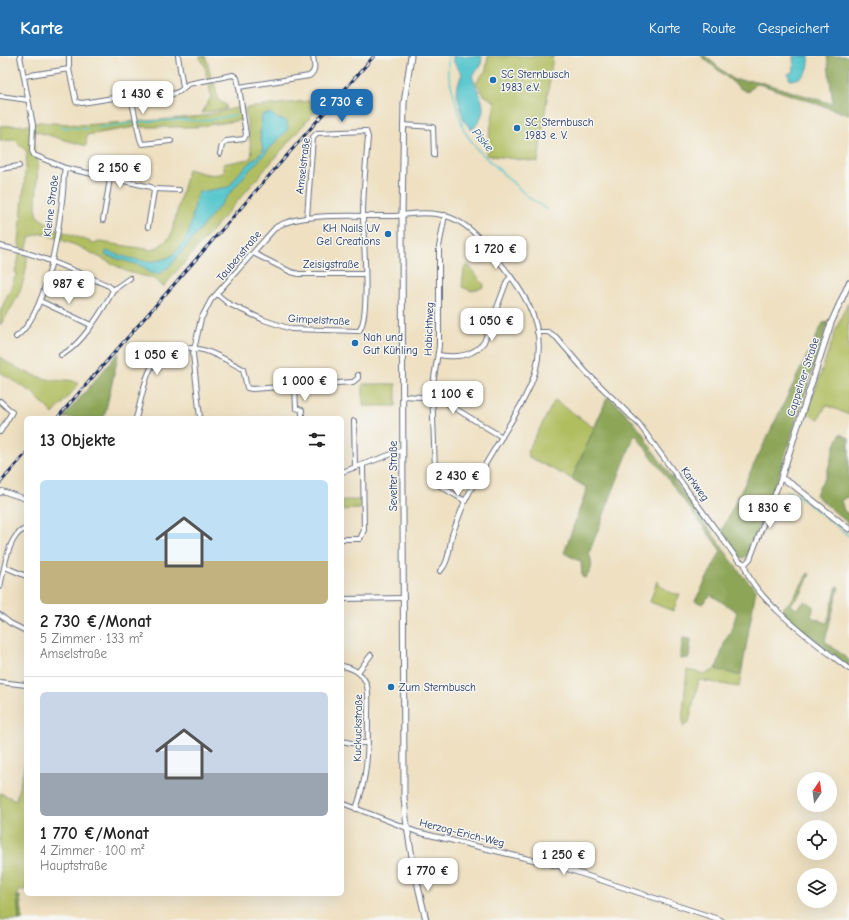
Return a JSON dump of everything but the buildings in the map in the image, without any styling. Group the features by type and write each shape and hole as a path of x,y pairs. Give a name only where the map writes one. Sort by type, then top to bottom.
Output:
{"street":[{"name":"Kleine Straße","path":"16,337 25,331 40,301 52,260 58,233 65,168 34,155 32,151 33,125 20,56"},
{"path":"69,56 69,69 75,99 78,104 126,96 131,97 142,144 171,142"},
{"path":"178,56 183,87"},
{"path":"239,87 310,76 313,74 315,68 313,56"},
{"name":"Sevelter Straße","path":"411,56 404,103 402,214 404,797 406,828 426,920"},
{"path":"24,76 69,69"},
{"path":"132,100 173,94 180,91 188,84 233,75 237,78 239,87 246,135 244,139 226,141 222,145 220,154"},
{"path":"0,96 28,100"},
{"path":"403,125 433,127 434,155"},
{"name":"Amselstraße","path":"307,217 313,137 317,133 362,130 366,131 368,134 363,216"},
{"path":"0,169 19,166"},
{"path":"65,168 154,189 179,190"},
{"path":"103,220 110,179"},
{"path":"148,227 154,189"},
{"name":"Taubenstraße","path":"200,416 194,348 199,326 206,307 276,227 282,223 307,217 402,214 445,215"},
{"path":"440,571 444,567 453,533 466,501 525,399 533,381 537,363 537,332 530,308 511,277 473,231 457,219 445,215"},
{"name":"Habichtweg","path":"445,215 439,247 439,355 432,397 437,479 446,491 466,501"},
{"name":"Gimpelstraße","path":"218,295 229,304 257,317 291,329 359,331 364,321 365,274 363,216"},
{"path":"0,246 52,260 109,286 113,290"},
{"name":"Zeisigstraße","path":"253,253 291,272 299,274 365,274"},
{"path":"439,355 461,356 472,353 479,348 484,342 508,281 511,277"},
{"path":"61,354 67,352 95,321 113,290 130,278"},
{"name":"Cappelner Straße","path":"745,564 750,559 781,478 829,330 849,283"},
{"path":"40,301 90,325"},
{"name":"Karkweg","path":"537,332 548,332 556,337 586,372 639,424 738,560 745,564 748,575 773,608 849,669"},
{"path":"137,416 156,359 172,350 194,348 210,351 243,369 245,384 247,388 252,389 353,382 358,378 358,375"},
{"path":"295,386 296,408 302,410 302,416"},
{"path":"403,396 432,397 447,402 502,437"},
{"path":"0,401 12,412 0,432"},
{"path":"354,421 355,468"},
{"path":"344,471 403,450"},
{"path":"344,539 360,539 364,530 363,465"},
{"path":"781,478 793,485 849,529"},
{"path":"0,493 2,491 24,498"},
{"path":"0,586 12,539 18,532 24,530"},
{"path":"5,566 24,575"},
{"path":"344,599 404,598"},
{"path":"0,615 10,623 24,630"},
{"path":"344,666 349,667 358,672 371,655"},
{"name":"Kuckuckstraße","path":"356,809 364,788 368,743 367,686 358,672"},
{"path":"0,682 24,685"},
{"path":"344,741 351,743 368,743"},
{"name":"Herzog-Erich-Weg","path":"344,804 406,828 464,844 558,866 721,920"}],"green space":[{"path":"199,56 205,56 211,79 207,80 205,66"},
{"name":"SC Sternbusch 1983 e. V.","path":"488,56 553,56 538,162 486,155 495,102 484,95 476,83 486,70"},
{"path":"701,56 705,56 734,80 757,81 833,104 827,56 849,56 849,115 756,83 748,92 741,89"},
{"path":"214,82 218,100 226,105 226,109 202,113 211,97 209,83"},
{"path":"326,99 163,287 155,279 128,272 78,246 42,233 30,237 26,250 20,248 19,242 27,152 15,140 0,141 0,126 30,125 39,122 82,125 160,120 203,116 240,107 242,120 196,127 135,127 87,135 86,146 34,131 34,151 38,162 36,207 38,217 56,229 94,243 100,242 153,250 165,242 171,235 188,169 206,174 220,174 225,172 223,164 249,159 252,155 245,108"},
{"path":"20,252 27,254 27,264 23,283 11,309 0,325 0,312 17,273 15,272"},
{"path":"468,265 484,287 472,291 462,287 464,269"},
{"path":"848,302 849,415 826,405 819,419 807,414 836,329"},
{"path":"828,322 777,481 747,556 743,558 740,557 722,530 823,323"},
{"path":"119,352 104,416 65,416"},
{"path":"0,357 12,365 31,374 52,380 69,380 79,384 53,414 33,393 0,372"},
{"path":"363,384 396,384 396,406 363,406"},
{"path":"608,396 625,412 646,437 646,441 742,575 756,589 741,676 716,669 725,641 732,628 737,612 711,595 702,604 695,601 721,551 635,434 589,553 592,567 585,578 582,577 581,562 564,553 587,488 572,479"},
{"path":"555,400 594,428 572,479 529,457 527,452"},
{"path":"840,434 849,438 849,497 841,500 844,511 849,514 849,524 815,495 826,476 834,448"},
{"path":"344,500 360,500 360,509 344,510"},
{"path":"808,573 810,574 801,594 791,604 796,609 805,601 814,606 811,617 827,623 837,586 839,587 825,641 849,660 849,667 780,611 794,597"},
{"path":"657,581 670,592 680,594 673,611 650,602"},
{"path":"683,638 691,639 689,658 680,659"},
{"path":"716,669 741,676 739,687 699,680 689,722 683,727 687,670 706,674"},
{"path":"24,767 24,890 20,890 17,896 19,920 0,920 0,793 16,800"},
{"path":"17,896 20,896 23,920 19,920"}],"water":[{"path":"453,56 482,56 481,66 472,76 481,97 483,109 482,116 472,130 464,121 456,90 462,74 453,61"},
{"path":"793,56 809,56 809,66 803,76 790,80 788,74 794,71"},
{"path":"271,113 276,118 287,121 288,129 244,176 171,265 159,274 150,273 142,266 105,255 106,251 125,257 145,261 155,261 173,255 187,236 195,202 199,192 229,187 239,173 263,151 260,134 262,115"}],"waterway":[{"name":"Piske","path":"448,56 448,74 464,131 478,150 527,196 547,210"},
{"path":"138,122 180,120 202,121 236,115"},
{"path":"60,127 87,129 134,123"},
{"name":"Piske","path":"786,491 799,496 849,536"}],"railway":[{"path":"59,416 374,56"},
{"path":"0,483 24,455"}],"place":[{"name":"SC Sternbusch 1983 e.V.","path":"493,80"},
{"name":"SC Sternbusch 1983 e. V.","path":"517,128"},
{"name":"KH Nails UV Gel Creations","path":"388,234"},
{"name":"Nah und Gut Kühling","path":"355,343"},
{"name":"Zum Sternbusch","path":"391,687"}]}
